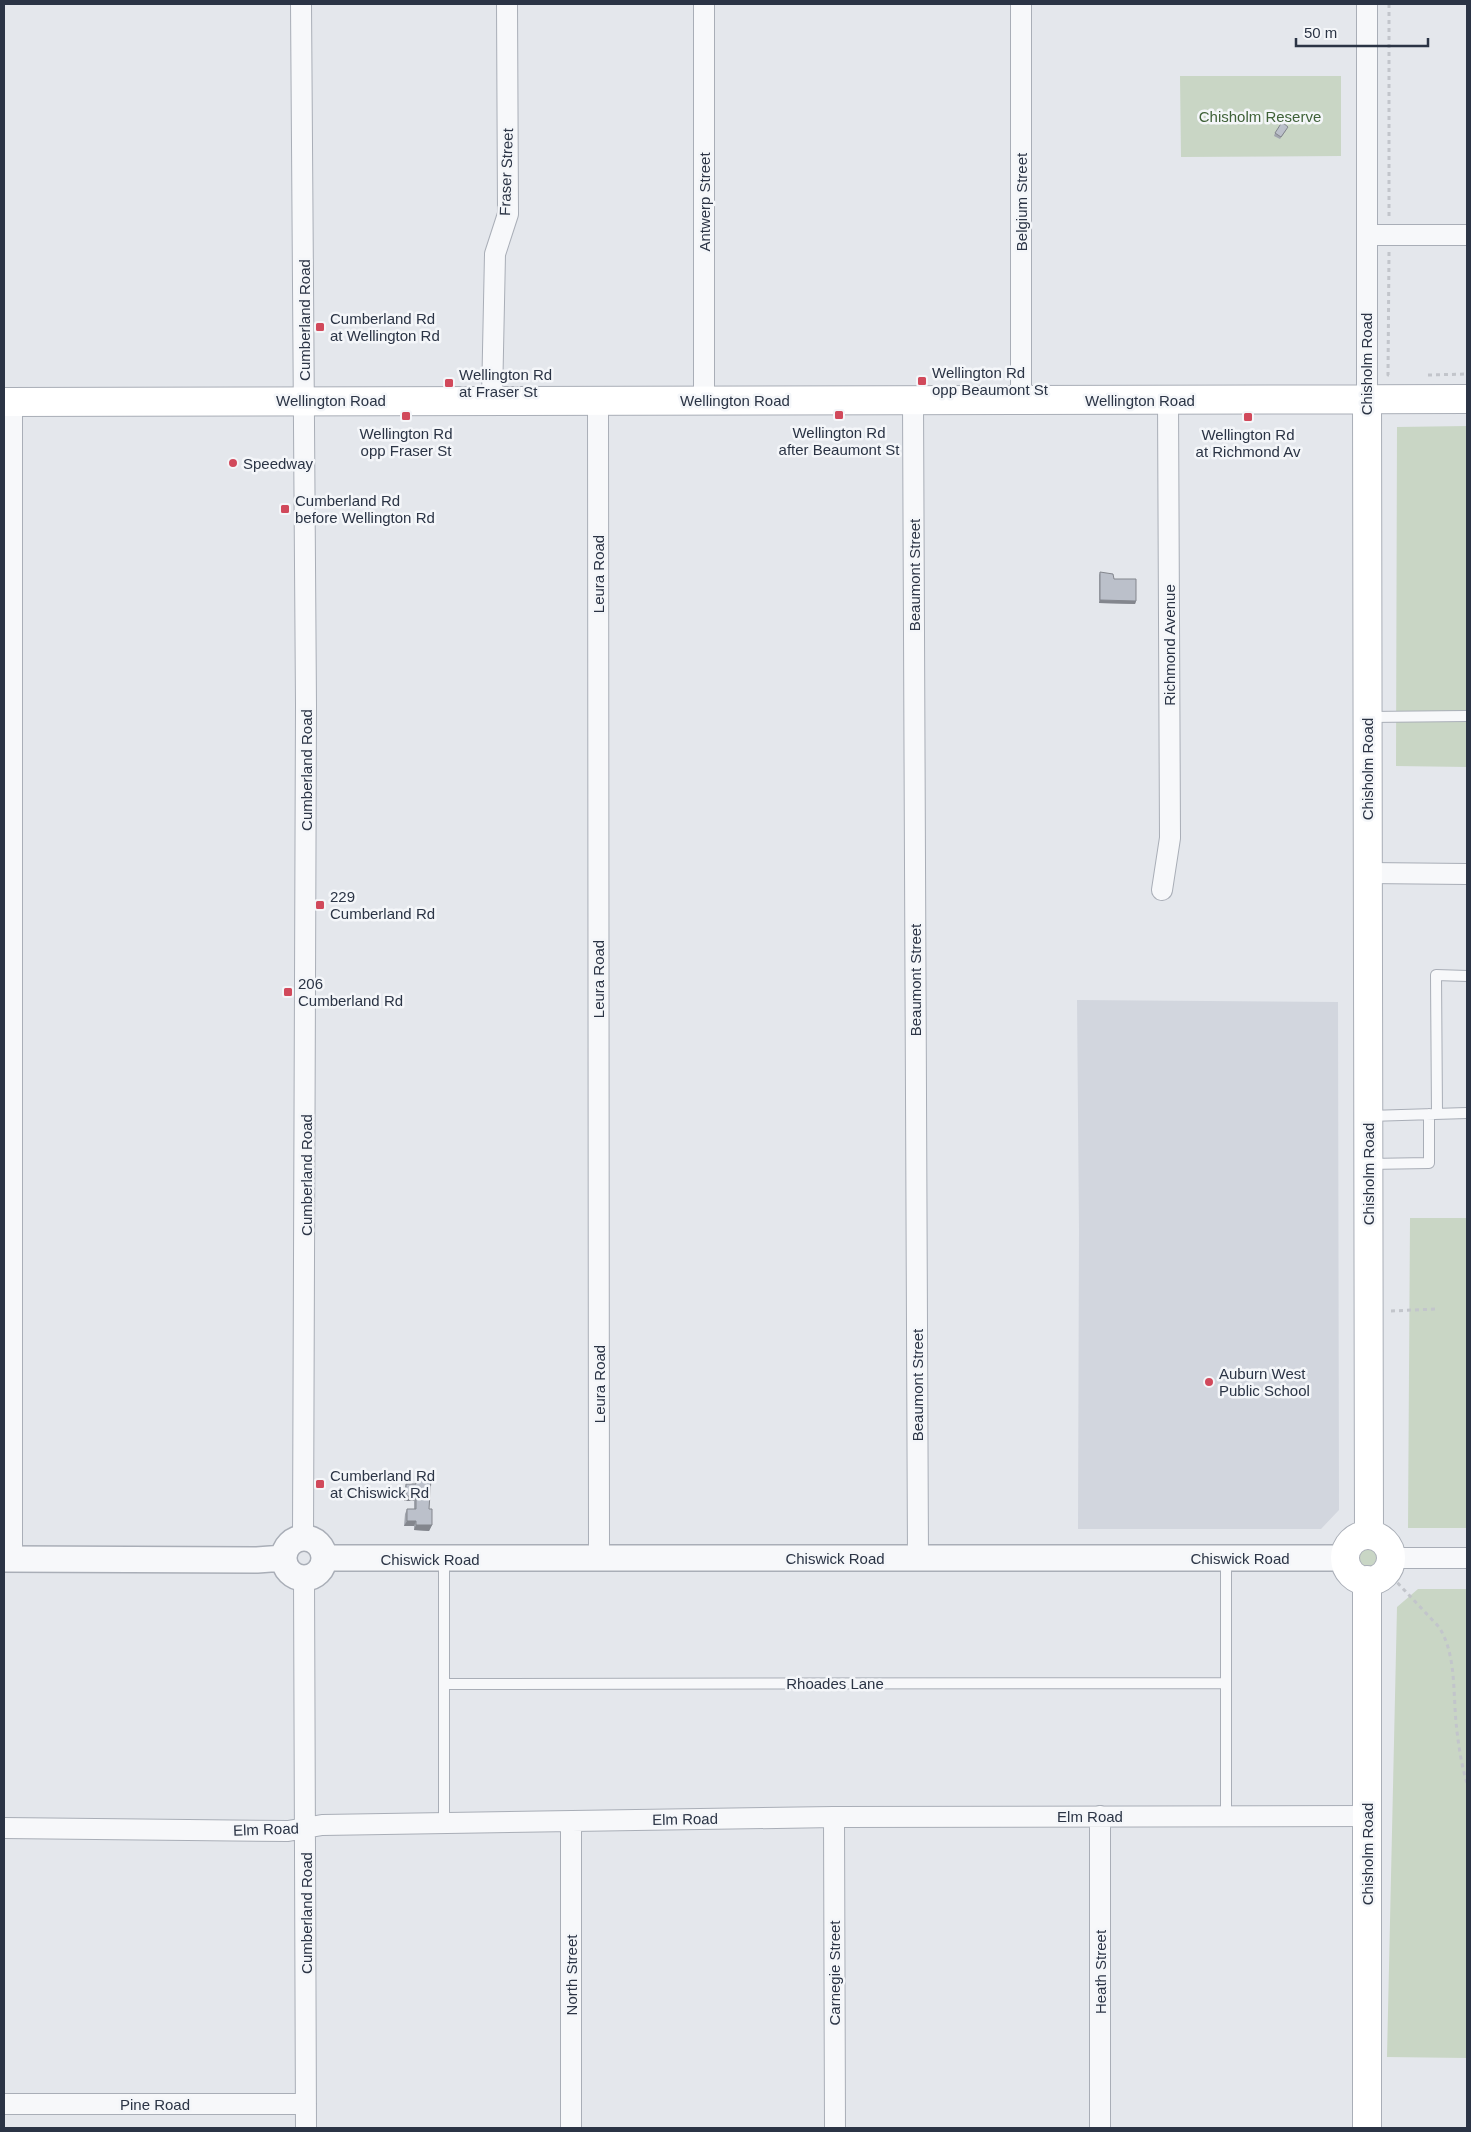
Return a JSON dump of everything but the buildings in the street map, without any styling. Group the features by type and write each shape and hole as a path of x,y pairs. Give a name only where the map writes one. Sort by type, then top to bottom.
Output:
{"main road":[{"name":"Chisholm Road","path":"1366,399 1369,1535"},
{"name":"Wellington Road","path":"8,402 1467,399"},
{"path":"1369,1535 1382,1539 1390,1551 1381,1570 1360,1579 1349,1571 1345,1558 1350,1544 1361,1536 1369,1535"},
{"name":"Chisholm Road","path":"1367,2128 1367,1816 1381,1570"}],"street":[{"name":"Cumberland Road","path":"301,4 305,400 306,1108 304,1537"},
{"name":"Fraser Street","path":"492,400 495,254 508,214 507,4"},
{"name":"Antwerp Street","path":"704,4 704,400"},
{"name":"Belgium Street","path":"1021,4 1021,400"},
{"name":"Chisholm Road","path":"1366,4 1366,399"},
{"path":"1367,235 1467,235"},
{"name":"Leura Road","path":"598,400 599,1559"},
{"name":"Richmond Avenue","path":"1162,890 1170,838 1168,400"},
{"name":"Beaumont Street","path":"913,401 918,1558"},
{"path":"8,402 8,1559 257,1560 284,1558"},
{"path":"1368,874 1467,874"},
{"path":"304,1537 316,1541 324,1552 325,1558 324,1565 316,1575 304,1578 292,1574 288,1570 284,1558 285,1552 292,1542 304,1537"},
{"name":"Chiswick Road","path":"325,1558 1345,1558"},
{"path":"1381,1570 1467,1558"},
{"name":"Cumberland Road","path":"304,1578 306,2128"},
{"name":"Heath Street","path":"1100,1816 1100,2128"},
{"name":"Elm Road","path":"4,1828 288,1831 322,1825 834,1817 1367,1816"},
{"name":"Carnegie Street","path":"834,1817 834,2128"},
{"name":"North Street","path":"571,1822 571,2128"},
{"name":"Pine Road","path":"4,2104 306,2104"}],"lane":[{"path":"1367,716 1467,716"},
{"path":"1368,1164 1429,1163 1433,1114 1436,975 1467,976"},
{"path":"1368,1116 1467,1113"},
{"path":"1226,1557 1226,1816"},
{"path":"444,1558 444,1823"},
{"name":"Rhoades Lane","path":"445,1684 1226,1683"}],"path":[{"path":"1389,4 1389,216"},
{"path":"1389,250 1388,375 1398,375"},
{"path":"1418,375 1467,374"},
{"path":"1391,1311 1436,1309"},
{"path":"1381,1570 1399,1584 1439,1627 1444,1636 1453,1678 1458,1738 1467,1783"}],"shaded area":[{"name":"Auburn West Public School","path":"1077,1000 1338,1002 1339,1510 1321,1529 1078,1529 1079,1230"}],"green space":[{"name":"Chisholm Reserve","path":"1180,76 1341,76 1341,156 1181,157"},
{"path":"1467,426 1467,767 1396,766 1397,427"},
{"path":"1410,1218 1467,1218 1467,1528 1408,1528"},
{"path":"1368,1545 1377,1549 1381,1558 1377,1567 1368,1571 1359,1567 1355,1558 1359,1549"},
{"path":"1418,1589 1467,1589 1467,2058 1387,2057 1397,1607"}],"place":[{"name":"Cumberland Rd at Wellington Rd","path":"320,327"},
{"name":"Wellington Rd opp Beaumont St","path":"922,381"},
{"name":"Wellington Rd at Fraser St","path":"449,383"},
{"name":"Wellington Rd after Beaumont St","path":"839,415"},
{"name":"Wellington Rd opp Fraser St","path":"406,416"},
{"name":"Wellington Rd at Richmond Av","path":"1248,417"},
{"name":"Speedway","path":"233,463"},
{"name":"Cumberland Rd before Wellington Rd","path":"285,509"},
{"name":"229 Cumberland Rd","path":"320,905"},
{"name":"206 Cumberland Rd","path":"288,992"},
{"name":"Auburn West Public School","path":"1209,1382"},
{"name":"Cumberland Rd at Chiswick Rd","path":"320,1484"}]}
